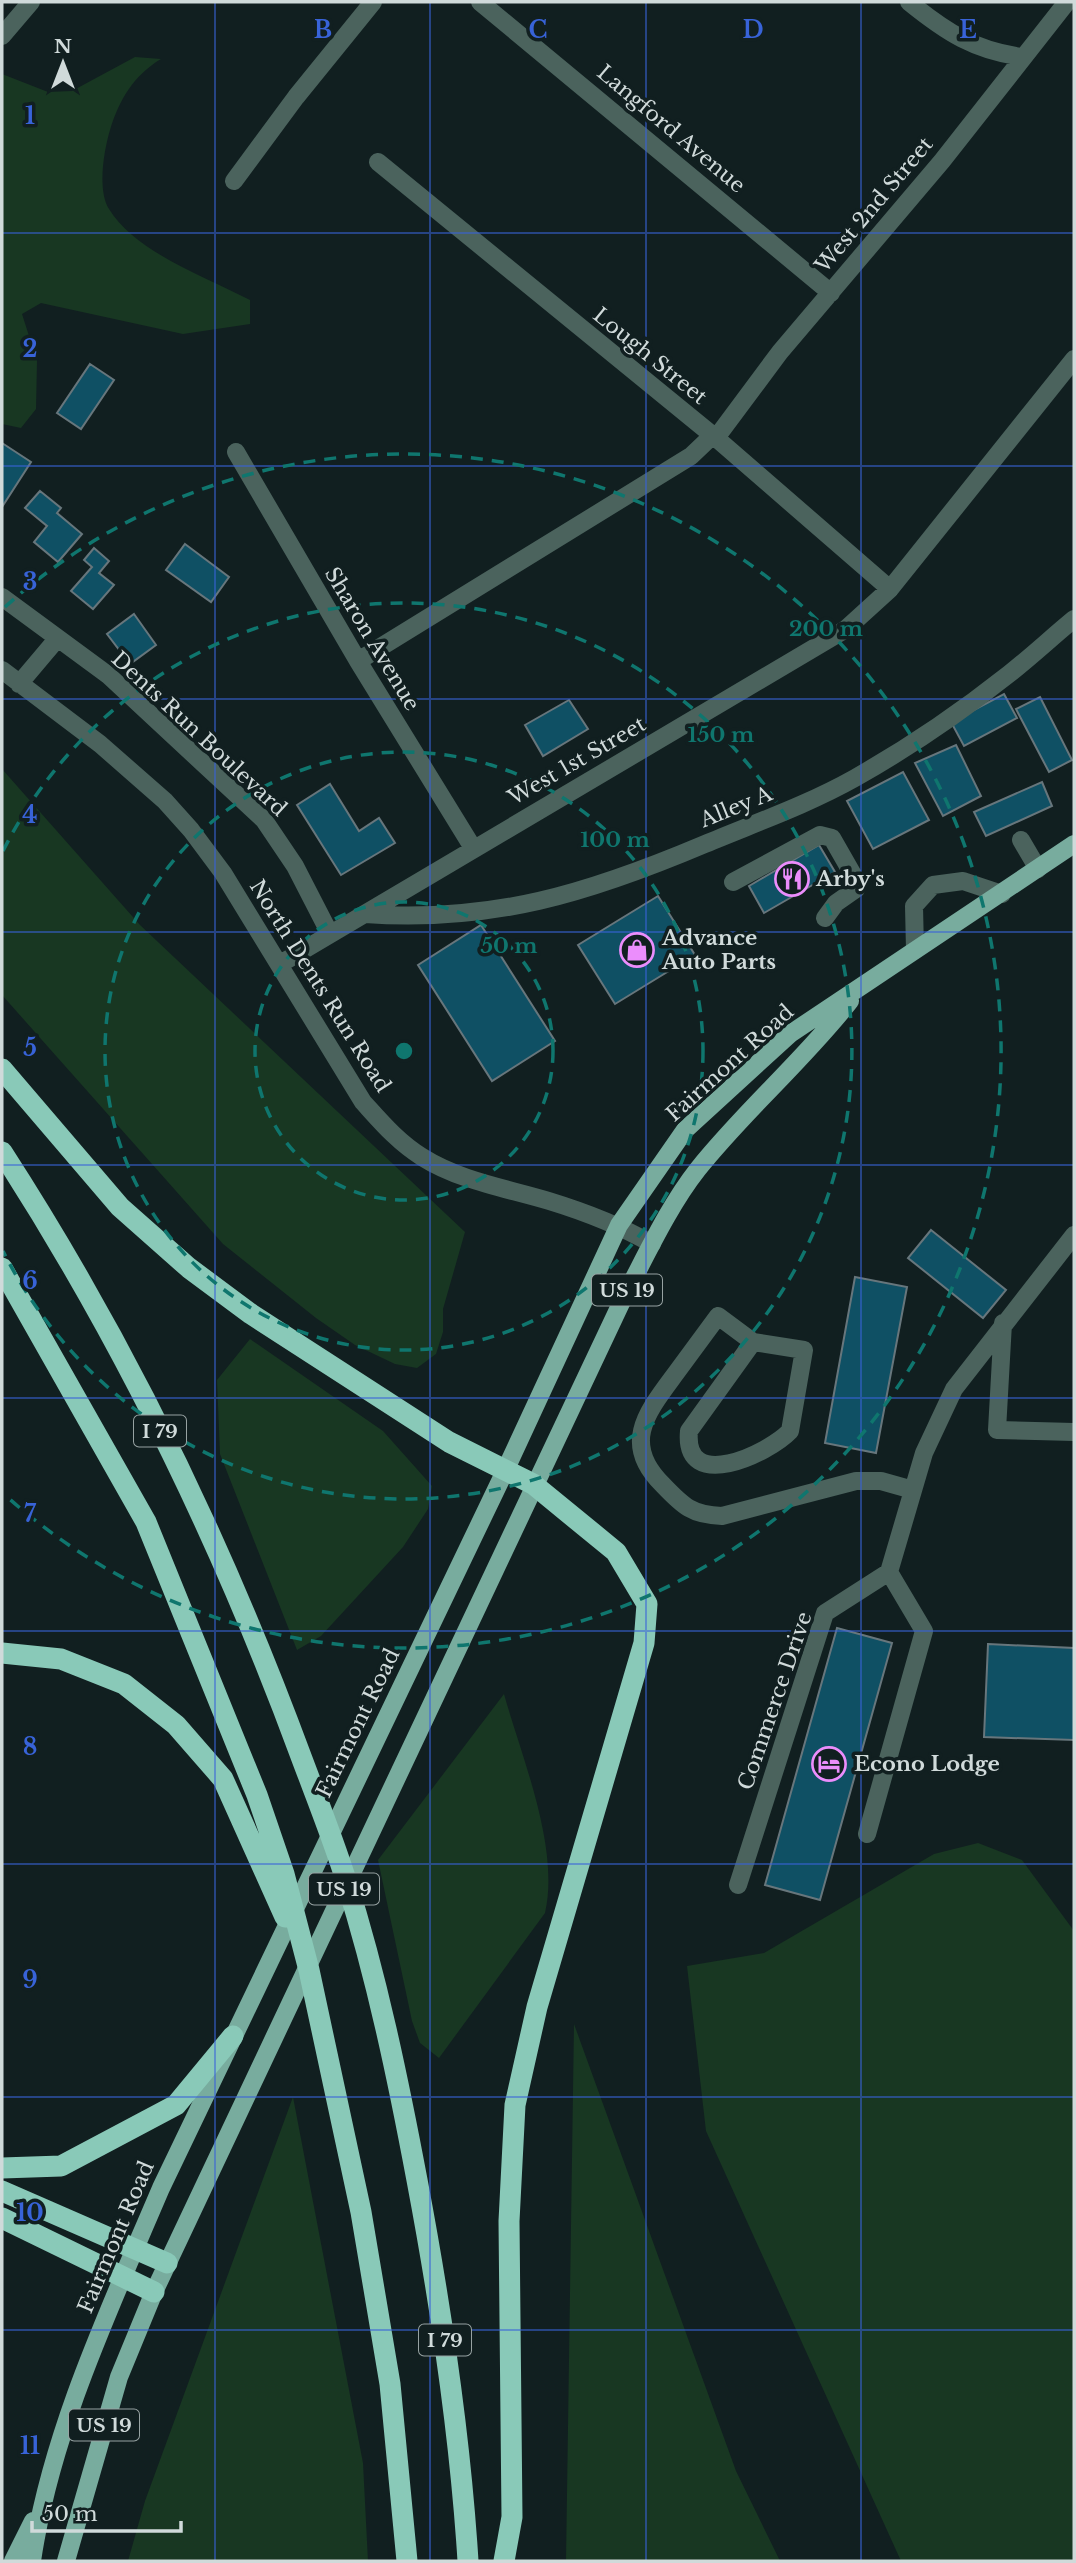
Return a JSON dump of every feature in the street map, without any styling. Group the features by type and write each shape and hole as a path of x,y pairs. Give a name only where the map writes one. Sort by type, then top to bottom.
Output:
{"highway":[{"path":"2,1069 120,1207 189,1268 251,1314 449,1443 533,1484 616,1552 647,1604 644,1643 537,2007 515,2105 509,2221 512,2517 503,2561"},
{"name":"I 79","path":"2,1153 49,1225 141,1389 240,1599 345,1878 374,1978 406,2120 438,2292 462,2470 468,2561"},
{"name":"I 79","path":"2,1268 146,1522 257,1795 284,1874 309,1970 361,2212 390,2384 407,2561"},
{"path":"2,1653 61,1659 124,1684 176,1725 223,1779 309,1970"},
{"path":"2,2168 61,2166 113,2141 176,2105 233,2036"},
{"path":"2,2191 134,2251 167,2263"},
{"path":"2,2218 154,2292"}],"main road":[{"name":"Fairmont Road","path":"32,2561 40,2509 121,2277 233,2036 505,1471 619,1225 685,1130 790,1034 1074,844"},
{"name":"Fairmont Road","path":"66,2561 119,2377 154,2292 533,1484 652,1244 697,1171 748,1112 813,1048 858,990"},
{"path":"13,2561 40,2509"}],"street":[{"path":"3,36 32,2"},
{"path":"234,181 296,97 373,2"},
{"name":"Langford Avenue","path":"480,2 831,293"},
{"path":"909,2 946,32 995,53 1023,57"},
{"name":"West 2nd Street","path":"358,661 691,456 714,437 780,352 942,161 1067,2"},
{"name":"Lough Street","path":"379,162 714,437 890,589"},
{"name":"West 1st Street","path":"280,964 846,629 890,589 1074,359"},
{"name":"Sharon Avenue","path":"236,452 358,661 473,848"},
{"name":"Dents Run Boulevard","path":"2,597 108,675 178,744 264,820 295,866 330,934"},
{"name":"Alley A","path":"365,915 403,917 526,906 620,880 763,823 855,778 905,747 1009,674 1074,619"},
{"path":"19,684 57,639"},
{"name":"North Dents Run Road","path":"2,670 100,744 165,801 223,873 363,1102 392,1135 424,1158 468,1179 549,1201 619,1225 652,1244"},
{"path":"733,882 820,835 832,838 856,880 856,889 836,902 825,918"},
{"path":"1021,840 1038,869"},
{"path":"915,950 914,906 933,885 963,881 1002,894"},
{"path":"867,1834 924,1631 889,1572 924,1453 954,1389 1074,1235"},
{"path":"753,1342 689,1431 688,1443 695,1457 706,1465 719,1468 781,1440 790,1431 804,1350 753,1342 719,1316 646,1414 640,1436 645,1462 658,1481 682,1504 701,1516 722,1516 856,1481 881,1481 913,1490"},
{"path":"1003,1323 997,1430 1074,1432"},
{"name":"Commerce Drive","path":"738,1885 825,1613 889,1572"}],"green space":[{"path":"135,57 161,59 135,81 114,119 103,170 105,201 121,224 153,251 250,300 250,324 183,334 41,303 22,314 37,361 36,409 21,428 2,424 2,74 48,92 72,91"},
{"path":"2,769 140,925 465,1232 443,1309 443,1332 436,1354 417,1368 395,1364 355,1345 316,1318 223,1244 2,995"},
{"path":"250,1339 383,1431 432,1486 428,1509 403,1547 321,1636 297,1650 220,1454 217,1380"},
{"path":"504,1694 529,1774 543,1832 548,1888 545,1913 439,2058 420,2043 412,2021 378,1860"},
{"path":"978,1843 1022,1860 1074,1931 1074,2561 901,2561 706,2131 687,1966 764,1953 934,1854"},
{"path":"574,2024 736,2471 780,2561 566,2561"},
{"path":"293,2097 363,2463 368,2561 128,2561 145,2501"}],"building":[{"path":"90,364 114,380 81,429 57,413"},
{"path":"2,443 31,462 2,507"},
{"path":"40,491 61,508 57,513 82,534 58,562 34,542 47,526 25,508"},
{"path":"185,544 229,577 211,602 166,570"},
{"path":"94,548 109,561 99,573 114,585 93,609 71,591 92,567 84,560"},
{"path":"134,614 156,645 130,664 107,634"},
{"path":"1004,694 1017,718 964,746 951,722"},
{"path":"1040,697 1072,760 1049,772 1016,709"},
{"path":"569,700 588,729 543,756 525,725"},
{"path":"956,745 981,796 943,816 915,763"},
{"path":"903,772 929,820 873,849 847,801"},
{"path":"1042,782 1052,806 986,836 974,812"},
{"path":"330,784 359,831 379,818 395,843 341,875 297,805"},
{"name":"Arby's","path":"819,845 835,872 764,913 749,886"},
{"name":"Advance Auto Parts","path":"658,896 695,955 615,1004 578,945"},
{"path":"481,925 555,1041 492,1081 418,965"},
{"path":"931,1230 1006,1290 983,1318 908,1258"},
{"path":"855,1277 907,1287 876,1453 825,1443"},
{"name":"Econo Lodge","path":"837,1628 892,1643 820,1900 765,1885"},
{"path":"988,1644 1074,1648 1074,1740 984,1737"}],"place":[{"name":"Arby's","path":"792,879"},
{"name":"Advance Auto Parts","path":"637,950"},
{"name":"Econo Lodge","path":"829,1764"}]}
